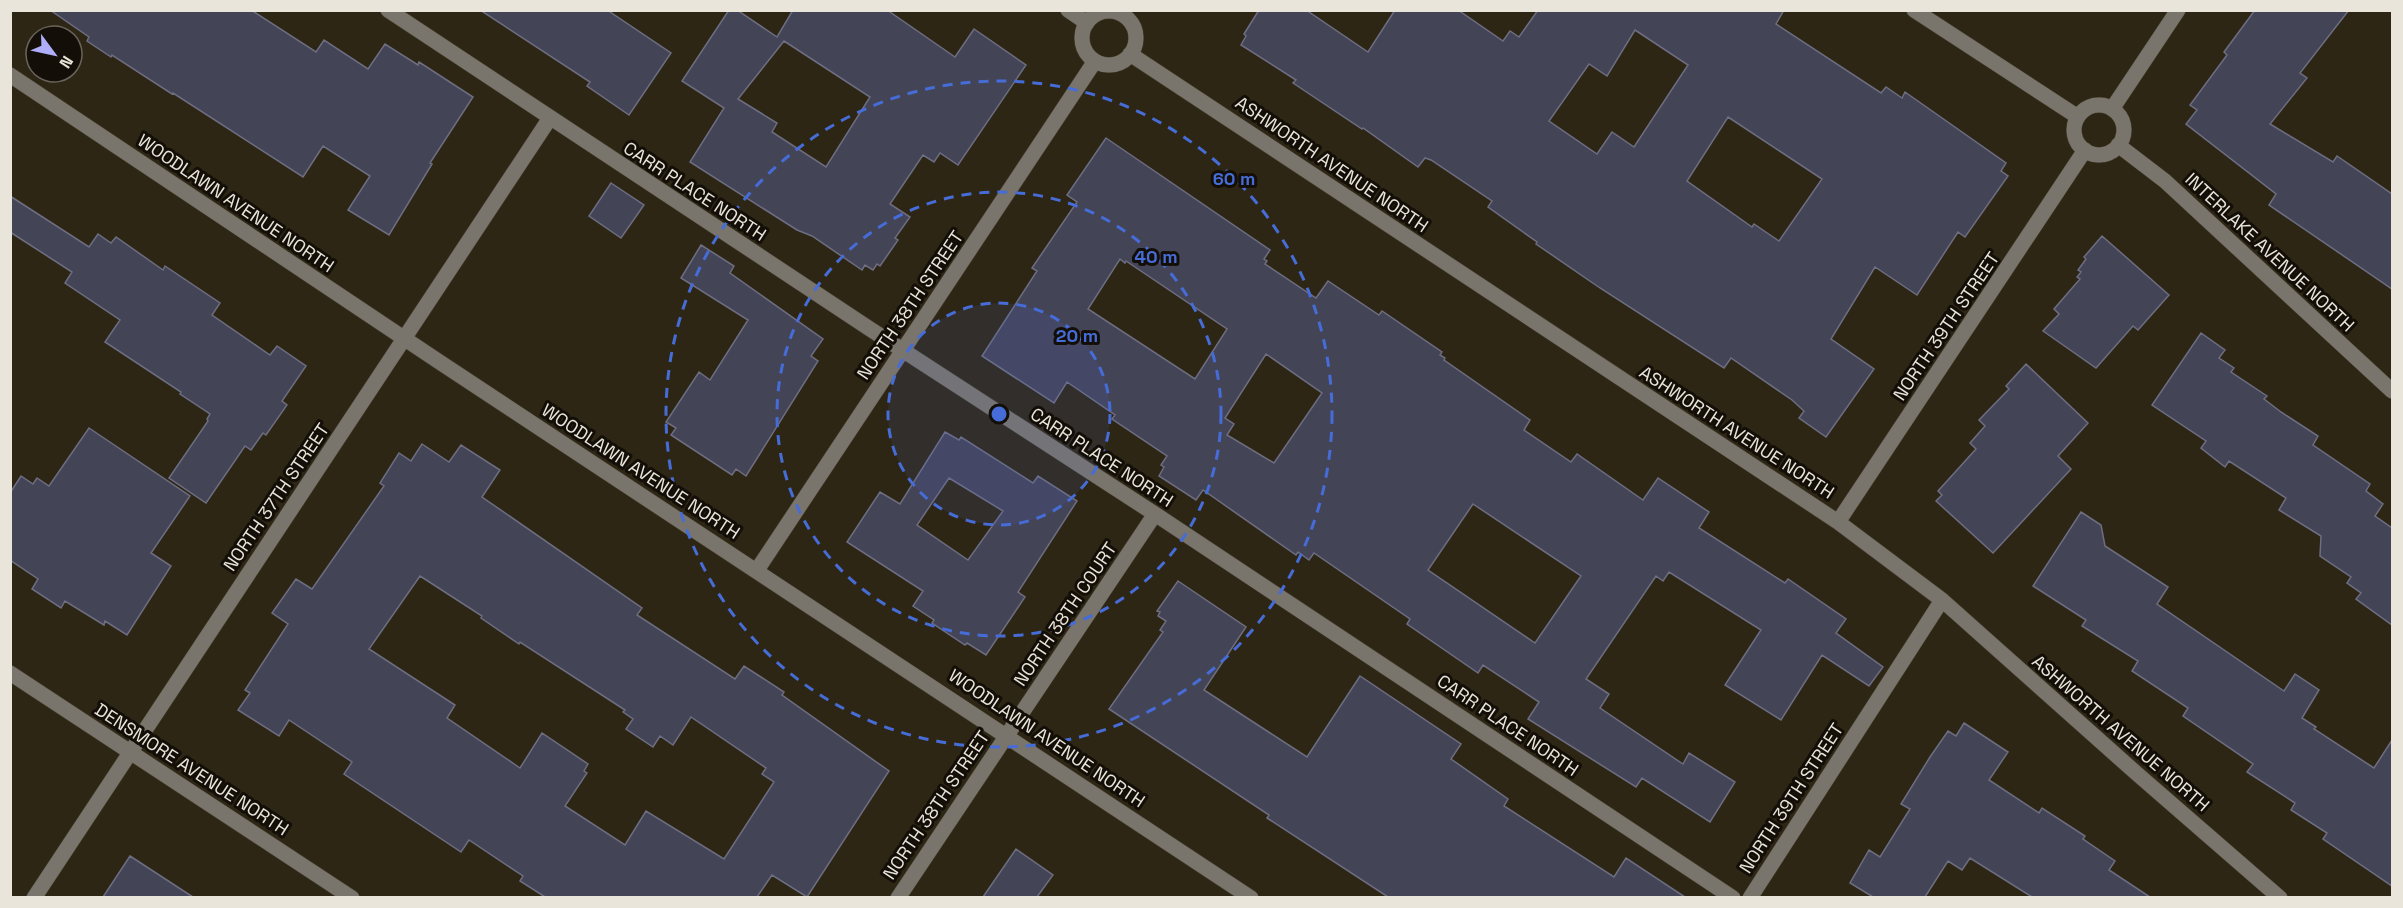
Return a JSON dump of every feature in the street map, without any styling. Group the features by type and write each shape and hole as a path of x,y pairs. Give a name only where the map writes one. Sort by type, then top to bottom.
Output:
{"street":[{"name":"CARR PLACE NORTH","path":"388,10 1733,897"},
{"path":"1068,10 1087,23"},
{"path":"1914,10 2078,117"},
{"path":"2112,109 2178,10"},
{"path":"1115,12 1128,14 1136,38 1130,54 1117,64 1108,65 1095,61 1087,54 1083,46 1082,37 1087,23 1096,14 1115,12"},
{"name":"ASHWORTH AVENUE NORTH","path":"1130,54 1839,522 1942,600 2135,772 2280,897"},
{"name":"NORTH 38TH STREET","path":"757,570 1095,61"},
{"name":"WOODLAWN AVENUE NORTH","path":"10,75 1251,897"},
{"path":"2093,105 2102,105 2112,109 2121,117 2124,125 2124,133 2118,145 2109,153 2101,154 2085,150 2075,137 2074,129 2078,117 2093,105"},
{"name":"NORTH 37TH STREET","path":"34,897 550,118"},
{"name":"INTERLAKE AVENUE NORTH","path":"2118,145 2165,181 2392,391"},
{"name":"NORTH 39TH STREET","path":"1839,522 2085,150"},
{"name":"NORTH 38TH COURT","path":"1007,735 1155,514"},
{"name":"NORTH 39TH STREET","path":"1750,897 1942,600"},
{"name":"DENSMORE AVENUE NORTH","path":"10,673 352,897"},
{"name":"NORTH 38TH STREET","path":"898,897 1007,735"}],"building":[{"path":"50,10 251,10 316,52 324,40 368,69 385,44 418,65 419,62 473,97 430,163 432,164 389,235 348,210 370,176 323,146 303,177 173,93 87,41 89,37 84,34 84,24 70,24"},
{"path":"480,10 607,10 671,53 629,115 587,86 590,82"},
{"path":"729,10 737,10 777,37 793,10 887,10 955,57 974,29 1026,65 958,165 940,153 934,162 923,155 890,204 910,217 895,238 898,240 880,266 877,264 873,270 865,265 862,270 812,236 797,230 690,162 724,108 682,81","holes":["784,41 870,97 826,167 772,132 777,123 738,99"]},
{"path":"1259,10 1306,10 1368,52 1395,10 1458,10 1503,41 1510,31 1519,37 1538,10 1784,10 1776,24 1881,93 1886,87 1902,98 1905,92 2006,163 2001,171 2008,176 1965,237 1958,232 1917,295 1875,267 1831,339 1874,369 1826,437 1799,418 1804,411 1792,400 1731,358 1724,368 1536,244 1537,242 1488,207 1492,201 1431,160 1425,158 1418,167 1293,83 1296,80 1241,45 1246,36 1244,34","holes":["1635,30 1688,65 1634,147 1612,132 1597,154 1549,121 1589,64 1607,76","1728,117 1822,179 1779,241 1754,224 1752,227 1687,181"]},
{"path":"2255,10 2349,10 2300,73 2307,78 2270,124 2333,162 2337,156 2392,194 2392,289 2269,205 2276,194 2186,124 2197,110 2190,105 2227,55 2224,52"},
{"path":"1106,138 1270,250 1264,259 1267,261 1265,264 1316,298 1328,281 1379,315 1382,311 1442,352 1440,355 1445,358 1444,360 1530,420 1524,430 1571,462 1577,454 1643,500 1658,478 1709,512 1699,528 1785,583 1788,579 1846,619 1836,633 1883,667 1869,686 1822,655 1781,720 1725,685 1761,630 1669,572 1663,581 1656,576 1586,679 1609,694 1600,708 1683,764 1689,753 1735,782 1710,822 1642,778 1636,787 1528,719 1539,702 1483,665 1478,673 1407,624 1410,619 1314,553 1309,560 1298,552 1296,555 1203,490 1196,500 1159,476 1164,467 1161,465 1167,456 1112,419 1115,415 1067,382 1054,403 982,356 1037,271 1032,268 1077,202 1067,195","holes":["1120,259 1227,329 1195,379 1088,309","1266,354 1322,393 1274,463 1227,435 1234,424 1225,418","1473,504 1581,576 1535,643 1428,570"]},
{"path":"611,183 644,205 621,238 589,216"},
{"path":"10,196 89,247 98,234 111,243 116,237 163,270 165,266 220,303 212,315 270,355 277,346 306,366 282,401 287,405 266,435 263,433 251,450 245,446 206,503 169,478 208,421 210,414 105,342 120,320 65,283 72,272 10,232"},
{"path":"2102,236 2169,295 2138,330 2133,326 2096,368 2043,331 2059,314 2054,309 2080,279 2077,277 2081,272 2078,270 2086,259 2084,257"},
{"path":"701,245 734,266 730,273 823,339 811,356 818,361 746,476 736,469 732,475 671,435 676,428 666,422 699,372 710,380 748,320 681,278"},
{"path":"2201,333 2225,350 2219,358 2234,368 2231,372 2267,396 2264,399 2281,412 2318,436 2313,445 2370,484 2366,491 2383,504 2375,516 2392,528 2392,625 2356,599 2361,593 2347,583 2351,577 2320,556 2321,536 2279,510 2286,498 2229,461 2225,467 2201,448 2206,441 2152,405"},
{"path":"2026,364 2088,423 2058,456 2071,469 1993,553 1936,501 1942,495 1938,491 1976,449 1970,443 1985,426 1979,420 2009,389 2006,386"},
{"path":"89,428 190,496 151,553 171,566 127,635 105,621 104,625 65,601 61,608 32,589 38,579 10,560 10,493 21,476 33,484 37,478 49,486"},
{"path":"945,432 959,440 961,437 1033,483 1038,476 1077,501 1018,592 1025,597 986,655 967,643 965,645 932,623 934,620 913,606 923,591 847,542 880,492 900,504","holes":["949,478 1003,511 968,560 917,525"]},
{"path":"422,444 449,462 461,445 500,470 482,497 642,608 637,615 735,679 744,666 784,692 782,695 889,771 807,897 772,875 757,897 545,897 520,881 523,876 469,840 461,852 344,774 352,762 289,720 279,736 238,710 250,693 245,690 288,624 272,613 296,579 312,589 384,486 380,483 399,453 411,461","holes":["420,576 482,616 481,618 519,644 520,642 625,710 623,712 633,719 626,729 653,747 660,736 673,745 691,717 766,768 762,774 774,782 724,859 646,811 625,845 565,806 587,773 584,771 588,764 542,733 520,768 447,718 455,705 369,649"]},
{"path":"2081,512 2101,525 2105,546 2168,587 2157,604 2284,691 2295,674 2319,690 2302,718 2316,727 2314,729 2374,768 2392,740 2392,886 2323,839 2327,833 2291,810 2295,803 2247,772 2253,764 2183,716 2188,708 2132,671 2138,661 2082,626 2086,620 2033,586"},
{"path":"1178,581 1246,627 1204,690 1307,757 1360,676 1461,744 1451,759 1508,799 1504,806 1614,877 1626,858 1685,897 1388,897 1267,818 1269,815 1109,709 1163,632 1160,630 1166,621 1158,616 1160,612 1157,611"},
{"path":"1964,723 2008,752 1989,780 2039,813 2042,808 2085,836 2083,839 2115,861 2109,870 2150,897 2032,897 1970,858 1962,870 1948,861 1925,897 1873,897 1850,883 1869,850 1880,857 1910,809 1901,804 1930,757 1948,731 1956,736"},
{"path":"1016,849 1053,875 1037,897 983,897"},
{"path":"130,856 193,897 103,897"}]}
